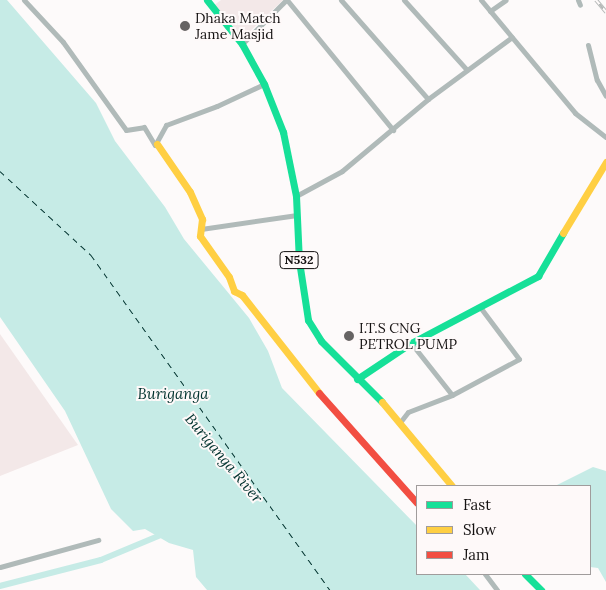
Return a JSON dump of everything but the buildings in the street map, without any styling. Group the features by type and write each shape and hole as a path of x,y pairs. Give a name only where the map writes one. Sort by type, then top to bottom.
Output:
{"main road":[{"name":"N532","path":"207,0 242,44 264,84 282,132 296,196 299,261 308,320 321,341 400,421 451,485"},
{"path":"157,144 190,192 202,219 200,236 229,277 234,291 242,295 291,355 303,375 416,502"},
{"path":"357,379 411,343 538,276 545,268 606,162"},
{"path":"526,575 541,590"}],"street":[{"path":"24,0 63,42 126,130 144,127 157,144 166,125 217,106 264,84"},
{"path":"242,44 287,0 393,130"},
{"path":"341,0 428,99"},
{"path":"404,0 467,70"},
{"path":"480,0 575,112 606,138"},
{"path":"490,11 506,0"},
{"path":"296,196 342,171 428,99 512,36"},
{"path":"588,45 598,84 606,96"},
{"path":"201,230 297,215"},
{"path":"400,421 408,412 452,395 519,359 480,307"},
{"path":"411,343 452,395"},
{"path":"0,567 98,540"},
{"path":"486,575 497,590"}],"shaded area":[{"path":"221,0 283,0 241,40 213,6"},
{"path":"0,334 78,445 0,476"}],"water":[{"name":"Buriganga","path":"0,0 7,0 96,103 115,141 165,207 184,239 249,318 268,351 282,388 416,525 416,575 466,575 480,590 207,590 196,577 193,550 169,543 145,529 133,531 111,509 65,411 0,317"},
{"path":"593,467 606,471 606,582 598,568 591,567 591,485 557,485"}],"waterway":[{"path":"0,586 101,560 161,535"}],"ferry route":[{"path":"0,171 91,255 330,590"}],"railway":[{"path":"596,0 606,12"}],"traffic: fast":[{"path":"207,0 242,44 264,84 283,132 296,196 299,261 308,320 321,341 382,402"},
{"path":"357,379 411,343 538,276 563,233"},
{"path":"526,575 541,590"}],"traffic: slow":[{"path":"157,144 190,192 202,219 200,236 229,277 234,291 242,295 319,393"},
{"path":"563,233 606,162"},
{"path":"382,402 451,485"}],"traffic: jam":[{"path":"319,393 416,502"}],"place":[{"name":"Dhaka Match Jame Masjid","path":"185,26"},
{"name":"I.T.S CNG PETROL PUMP","path":"349,336"}],"water label":[{"name":"Buriganga River","path":"224,458"}]}
